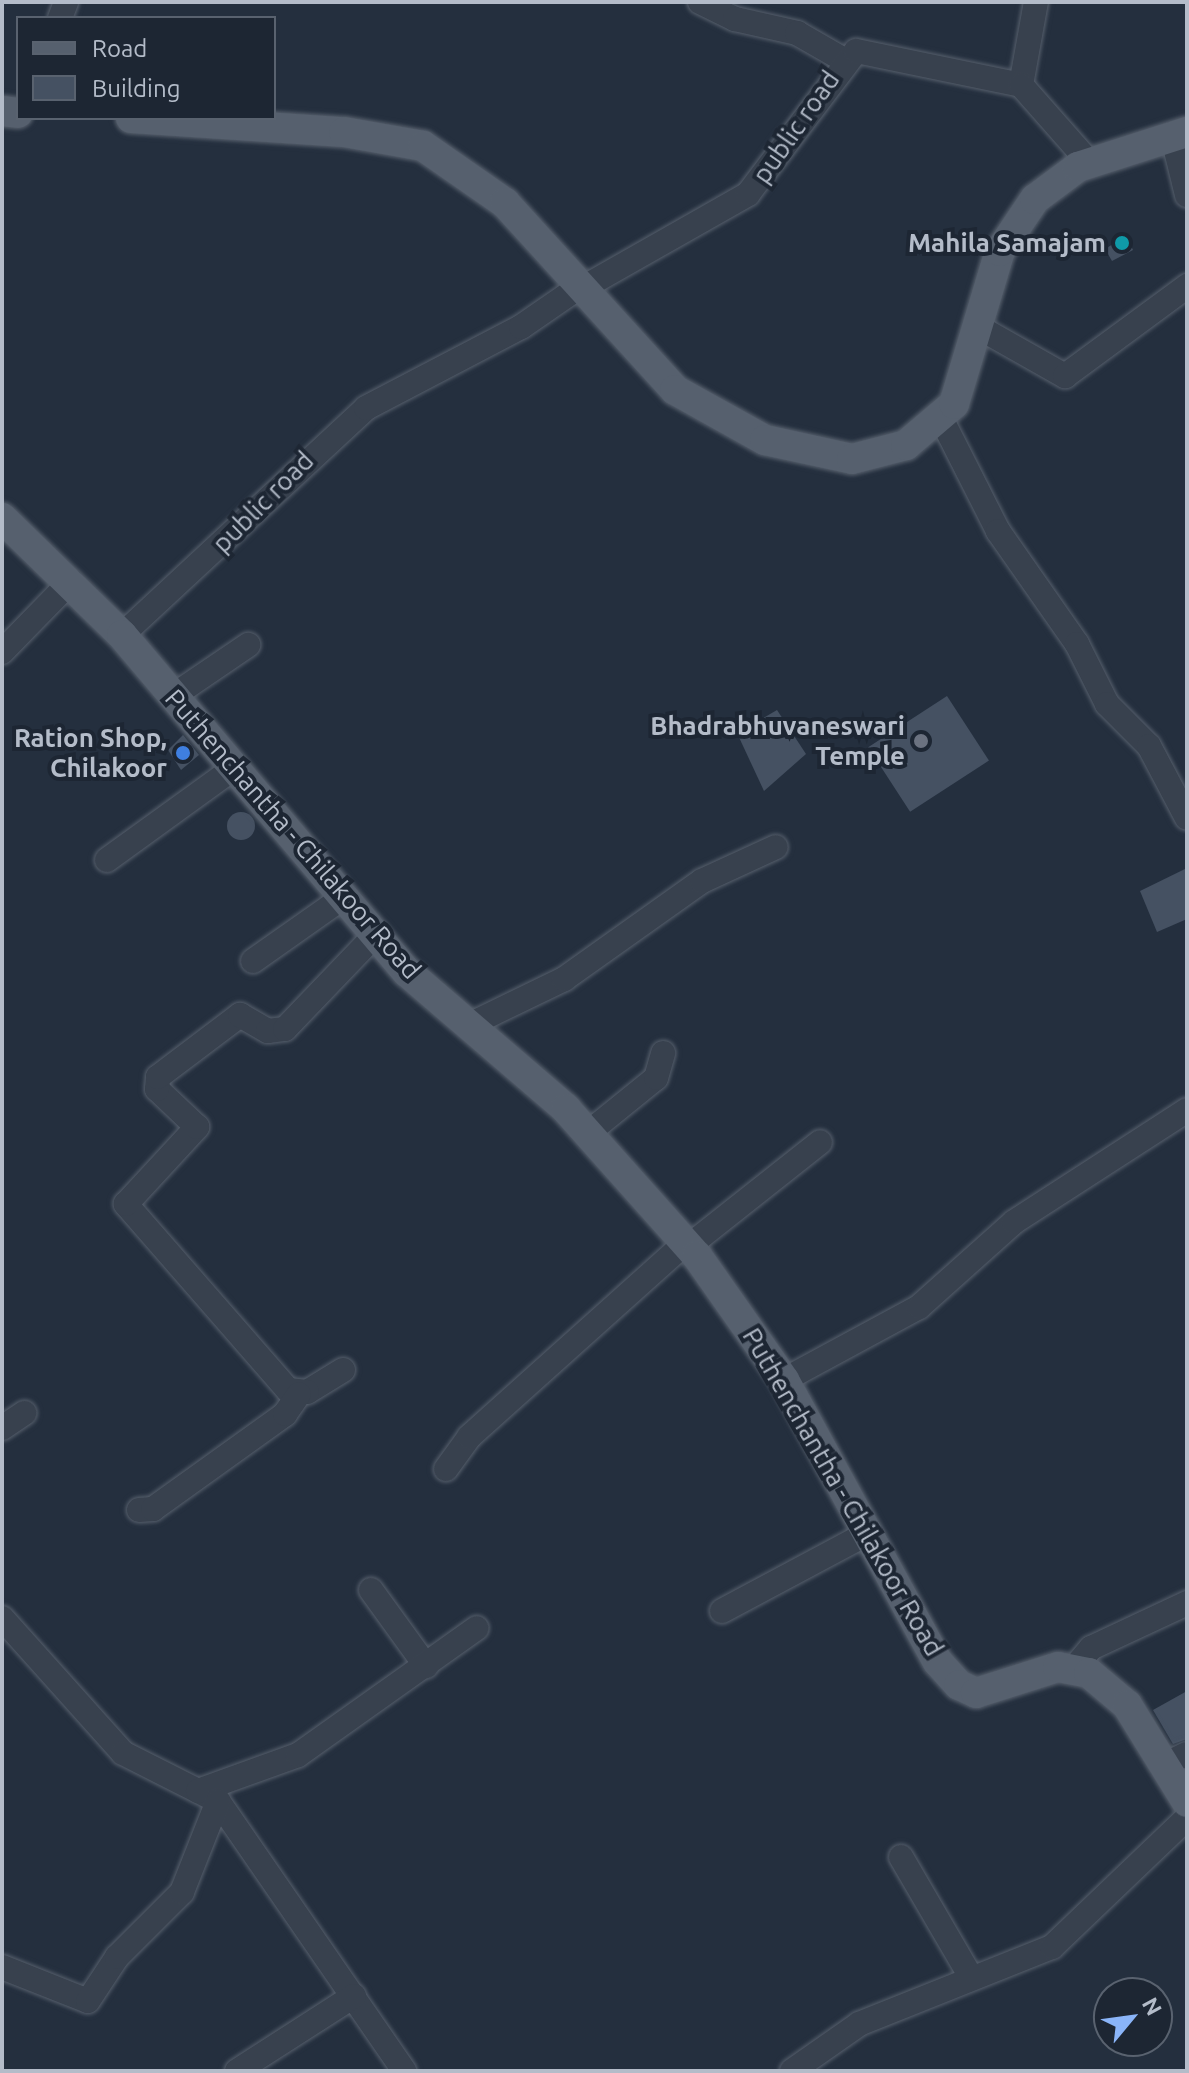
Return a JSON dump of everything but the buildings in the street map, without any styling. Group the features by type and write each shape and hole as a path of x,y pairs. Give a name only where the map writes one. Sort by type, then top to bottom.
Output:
{"main road":[{"path":"161,120 344,132 423,146 479,179 675,390 765,440 852,459 906,445 942,420 963,385 1011,230 1035,199 1089,162 1180,133"},
{"name":"Puthenchantha - Chilakoor Road","path":"2,518 71,581 122,635 376,934 469,1025 588,1133 687,1244 784,1380 938,1662 959,1685 990,1692 1047,1670 1075,1667"},
{"path":"1075,1667 1127,1705 1176,1759 1187,1802"}],"street":[{"path":"700,2 735,19 797,33 844,60"},
{"path":"1036,2 1021,85 1089,162"},
{"name":"public road","path":"122,635 366,408 521,327 580,288 748,194 844,60 856,51 886,52 1021,85"},
{"path":"1180,133 1187,195"},
{"path":"980,328 1065,376 1187,286"},
{"path":"942,420 998,531 1077,644 1111,710 1149,746 1187,818"},
{"path":"2,652 71,581"},
{"path":"173,696 248,645"},
{"path":"107,860 234,768"},
{"path":"469,1025 564,979 702,881 776,847"},
{"path":"253,961 345,896"},
{"path":"299,1394 128,1214 126,1200 197,1127 157,1089 156,1079 240,1015 268,1031 285,1029 376,934"},
{"path":"588,1133 655,1080 663,1053"},
{"path":"784,1380 919,1307 1014,1222 1187,1110"},
{"path":"446,1469 469,1437 687,1244 820,1142"},
{"path":"139,1510 153,1509 285,1414 299,1394 343,1370"},
{"path":"2,1428 24,1413"},
{"path":"722,1611 868,1533"},
{"path":"371,1590 426,1666"},
{"path":"1075,1667 1091,1648 1187,1603"},
{"path":"2,1618 123,1753 208,1796 354,1996 404,2071"},
{"path":"208,1796 298,1755 477,1628"},
{"path":"2,1967 88,2001 117,1957 182,1892 208,1796"},
{"path":"792,2071 859,2024 1052,1947 1187,1818"},
{"path":"901,1857 968,1972"},
{"path":"237,2071 354,1996"}],"place":[{"name":"Mahila Samajam","path":"1122,243"},
{"name":"Bhadrabhuvaneswari Temple","path":"921,741"},
{"name":"Ration Shop, Chilakoor","path":"183,753"}]}
